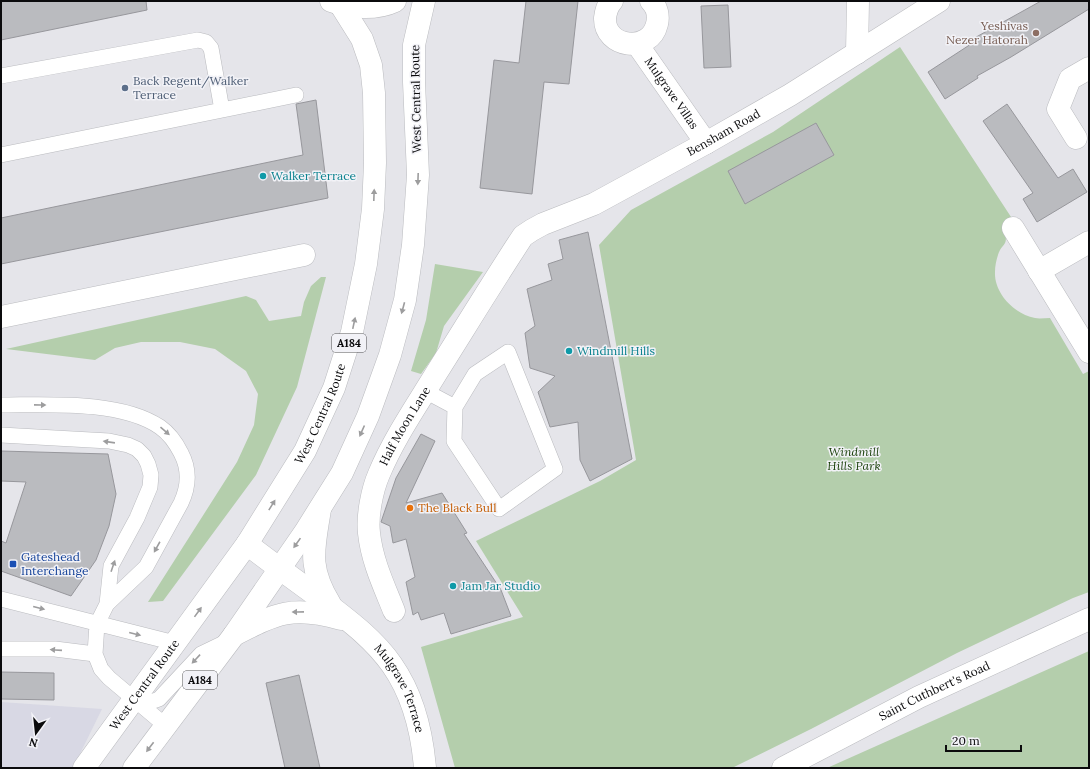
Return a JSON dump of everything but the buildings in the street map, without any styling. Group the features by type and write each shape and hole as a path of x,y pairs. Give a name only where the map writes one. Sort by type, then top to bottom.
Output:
{"main road":[{"path":"335,3 368,7 389,4 395,1"},
{"name":"West Central Route","path":"134,768 232,637 320,509 342,473 368,416 390,355 405,300 414,245 418,175 414,45 424,1"},
{"path":"612,1 606,12 605,21 612,36 620,42 637,44"},
{"name":"Mulgrave Villas","path":"651,1 657,11 658,20 656,28 648,38 637,44 706,143"},
{"path":"857,53 858,1"},
{"name":"Bensham Road","path":"509,258 524,236 532,230 594,204 706,143 790,95 940,1"},
{"name":"West Central Route","path":"84,768 135,700 247,544 305,451 334,388 352,332 366,264 373,209 375,163 374,93 371,65 362,39 335,3"},
{"path":"1076,138 1058,108 1070,79 1089,68"},
{"path":"1013,228 1089,352"},
{"path":"1039,271 1089,242"},
{"path":"1,317 304,255"},
{"name":"Half Moon Lane","path":"394,611 378,572 369,533 371,503 378,476 390,449 509,258"},
{"name":"Mulgrave Terrace","path":"320,509 313,553 314,562 319,584 333,608"},
{"name":"Mulgrave Terrace","path":"247,544 350,621 370,639 392,665 402,682 411,703 419,728 425,768"},
{"name":"Mulgrave Terrace","path":"232,637 283,613 313,612 350,621"},
{"name":"Saint Cuthbert's Road","path":"783,768 919,696 1089,619"}],"lane":[{"path":"1,76 198,40 206,42 211,48 222,110"},
{"path":"1,155 296,95"},
{"path":"508,352 555,469 499,509 454,441 455,407 475,374 508,352"},
{"path":"426,391 455,407"},
{"path":"1,405 92,407 112,409 146,420 160,427 173,439 180,451 186,463 188,481 186,492 146,567 107,604 97,624 95,654 101,669 109,678 166,726"},
{"path":"1,435 109,441 128,445 137,449 144,456 151,476 150,487 137,518 111,566 107,604"},
{"path":"1,599 176,643"},
{"path":"135,700 151,703 159,700 201,654 232,637"},
{"path":"1,649 55,649 95,654"}],"shaded area":[{"path":"1,702 102,709 73,768 1,768"}],"green space":[{"name":"Windmill Hills Park","path":"900,47 1013,220 1005,227 1006,241 1000,249 996,264 996,280 1002,295 1013,307 1027,316 1050,318 1083,374 1089,371 1089,592 1073,598 957,653 811,729 732,768 455,768 421,647 523,617 476,541 600,481 636,460 599,245 631,210 773,132"},
{"path":"435,264 483,272 444,326 436,353 421,374 411,371 426,320"},
{"path":"321,277 326,277 297,387 256,475 163,601 148,602 237,462 254,425 258,394 246,371 215,349 180,342 141,342 115,348 95,360 6,349 246,296 256,300 269,321 301,316 304,302 311,286"},
{"path":"1089,651 1089,768 827,768"}],"place":[{"name":"Yeshivas Nezer Hatorah","path":"1036,33"},
{"name":"Back Regent/Walker Terrace","path":"125,88"},
{"name":"Walker Terrace","path":"263,176"},
{"name":"Windmill Hills","path":"569,351"},
{"name":"The Black Bull","path":"410,508"},
{"name":"Gateshead Interchange","path":"13,564"},
{"name":"Jam Jar Studio","path":"453,586"}]}
